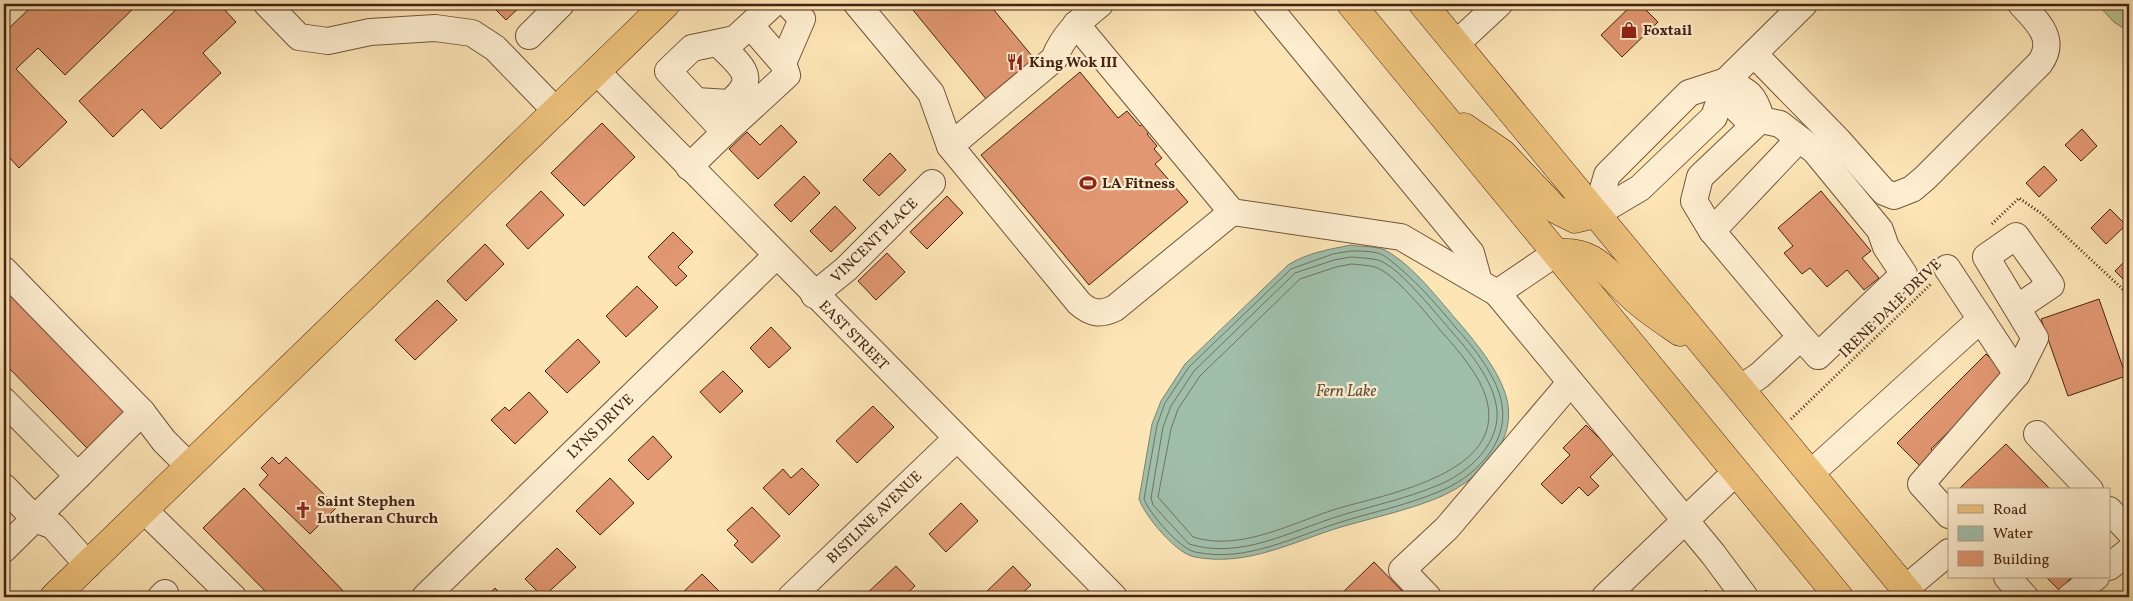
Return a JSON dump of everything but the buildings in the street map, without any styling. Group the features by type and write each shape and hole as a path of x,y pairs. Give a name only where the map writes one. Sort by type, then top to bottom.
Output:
{"main road":[{"path":"1351,4 1839,597"},
{"path":"1423,4 1810,474 1904,594"},
{"path":"54,597 663,5"},
{"path":"1438,110 1502,153 1555,209 1575,219 1596,214"},
{"path":"1556,253 1571,252 1588,256 1598,262 1633,298 1713,357"}],"street":[{"path":"268,4 299,37 306,38 328,41 370,32 435,28 472,33 495,48 556,111"},
{"path":"529,36 561,4"},
{"path":"725,132 668,71 692,48 735,39 773,4"},
{"path":"783,63 802,19 788,4"},
{"path":"857,4 931,93 950,146 1079,304 1095,313 1105,313 1115,308 1232,212"},
{"path":"1266,4 1471,253 1488,288 1685,521 1745,597"},
{"path":"1456,44 1499,4"},
{"path":"1596,214 1607,176 1689,93 1726,81 1804,4"},
{"path":"1754,54 1838,140 1884,192 1894,196 1908,192 1925,178 2046,55 2048,43 2044,31 2021,4"},
{"path":"950,146 1054,59 1059,46 1090,10 1232,212 1401,237 1488,288"},
{"path":"689,167 787,75 783,63 750,25"},
{"path":"696,102 729,103 742,93 746,83 743,69 718,43"},
{"name":"EAST STREET","path":"596,71 956,438 1105,594"},
{"path":"1596,214 1640,188 1714,117 1726,81"},
{"path":"1726,81 1745,89 1756,101 1761,119"},
{"path":"1761,119 1780,124 1815,151 1880,230 1886,246 1904,274 1818,356 1712,231 1694,201 1700,177 1761,119"},
{"path":"1712,231 1799,139"},
{"name":"VINCENT PLACE","path":"814,295 846,269 932,183"},
{"path":"1488,288 1556,253"},
{"name":"LYNS DRIVE","path":"425,597 776,256"},
{"path":"1947,268 2017,374"},
{"path":"4,270 142,412 164,441 189,466"},
{"path":"1948,514 1921,484 2017,374 2036,338 2017,308"},
{"path":"1810,474 1981,319"},
{"path":"1740,389 1760,375 1801,337"},
{"path":"1428,597 1402,570 1464,509 1570,383"},
{"path":"4,401 78,476"},
{"path":"4,549 142,412"},
{"path":"2037,434 2088,488"},
{"name":"BISTLINE AVENUE","path":"791,597 956,438"},
{"path":"1605,597 1736,472"},
{"path":"4,488 35,519 42,539 82,570"},
{"path":"144,510 233,597"},
{"path":"2110,511 2129,531"},
{"path":"2110,566 2129,551"},
{"path":"1904,594 1948,553"},
{"path":"2008,578 2025,597"},
{"path":"2070,597 2095,578"}],"path":[{"path":"1987,230 2019,198 2042,214 2129,295"},
{"name":"IRENE DALE DRIVE","path":"1777,434 1947,268"}],"green space":[{"path":"2097,4 2129,4 2129,32 2114,22"}],"water":[{"name":"Fern Lake","path":"1351,245 1385,250 1406,265 1434,294 1482,351 1501,383 1508,405 1505,435 1499,448 1480,471 1468,481 1442,496 1418,505 1251,556 1233,559 1214,559 1187,554 1171,542 1154,524 1139,499 1152,424 1161,401 1185,364 1288,265 1311,254"}],"place":[{"name":"Foxtail","path":"1629,30"},
{"name":"King Wok III","path":"1015,62"},
{"name":"LA Fitness","path":"1088,183"},
{"name":"Saint Stephen Lutheran Church","path":"303,510"}]}
